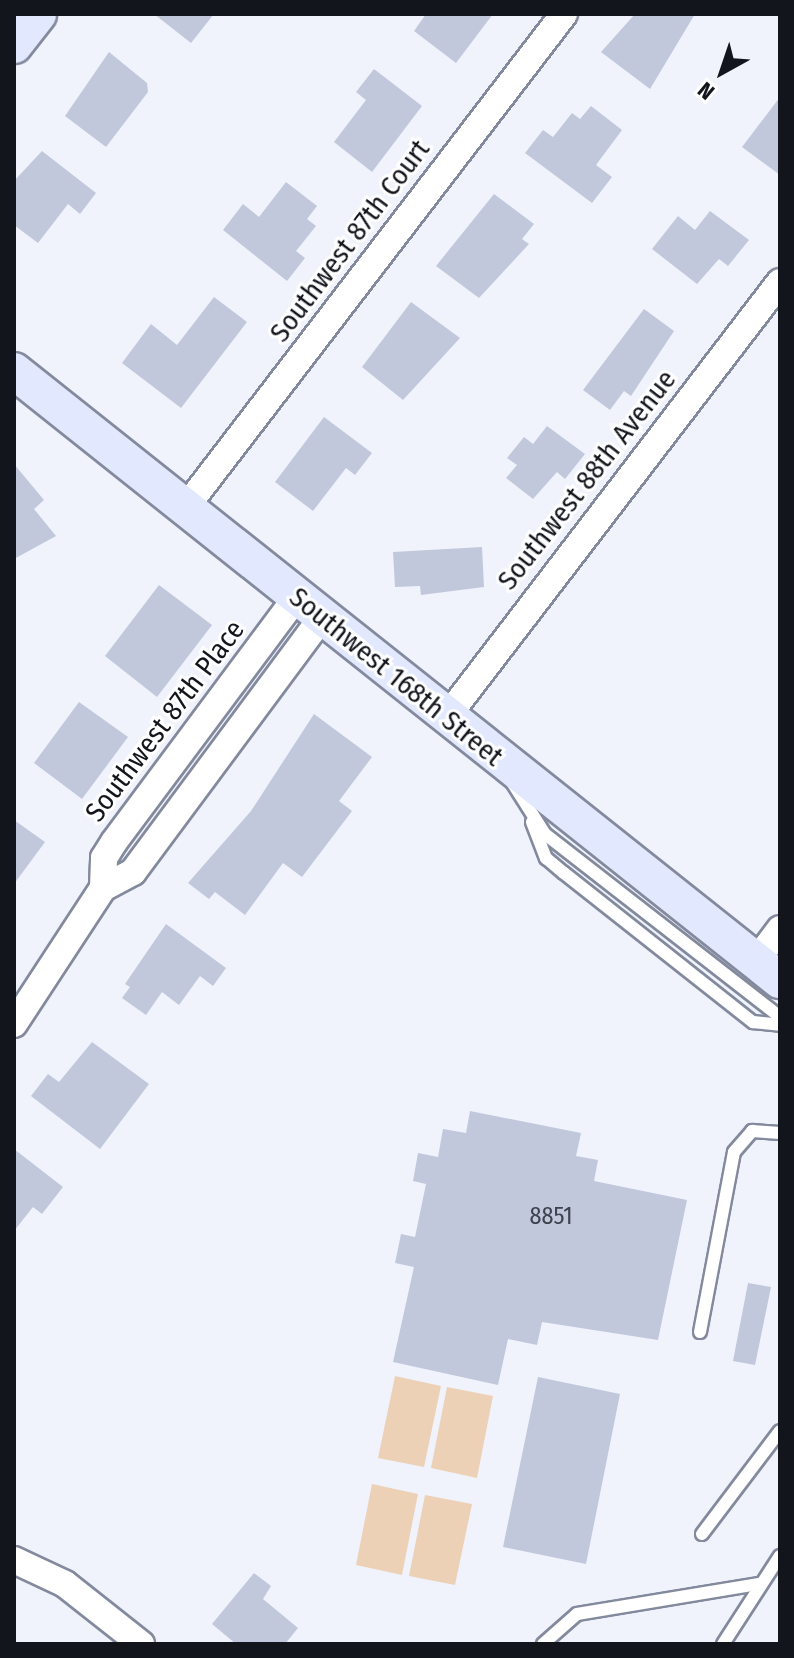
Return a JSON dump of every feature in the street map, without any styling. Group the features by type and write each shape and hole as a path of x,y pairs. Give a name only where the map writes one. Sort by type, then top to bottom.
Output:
{"street":[{"path":"14,45 38,14"},
{"name":"Southwest 87th Court","path":"186,507 564,14"},
{"name":"Southwest 88th Avenue","path":"446,718 780,282"},
{"name":"Southwest 168th Street","path":"14,371 501,762 768,971"},
{"name":"Southwest 87th Place","path":"14,1024 103,888 109,850 309,609"},
{"path":"768,971 780,929"},
{"path":"14,1560 65,1584 141,1644"}],"lane":[{"path":"501,762 555,865 753,1022 780,1025"},
{"path":"530,816 621,896 780,1017"},
{"path":"700,1332 734,1152 752,1131 780,1133"},
{"path":"702,1534 780,1431"},
{"path":"723,1644 758,1584 780,1556"},
{"path":"543,1644 577,1614 758,1584"}],"shaded area":[{"path":"395,1376 441,1386 424,1467 378,1458"},
{"path":"447,1387 493,1396 477,1478 431,1468"},
{"path":"372,1484 418,1494 402,1575 356,1565"},
{"path":"425,1495 472,1504 455,1585 409,1576"}],"building":[{"path":"154,14 214,14 191,43"},
{"path":"426,14 493,14 456,63 414,31"},
{"path":"635,14 695,14 650,89 601,52"},
{"path":"109,52 147,83 148,92 106,147 65,116"},
{"path":"374,69 422,106 372,172 334,142 366,100 356,92"},
{"path":"780,97 780,175 742,147"},
{"path":"591,106 622,130 596,165 612,177 592,203 525,153 543,130 553,137 572,113 580,119"},
{"path":"42,151 96,193 80,214 68,204 38,243 14,225 14,181"},
{"path":"286,182 317,206 307,219 316,226 296,251 305,258 287,281 223,230 243,204 259,217"},
{"path":"494,194 534,224 522,239 529,244 479,298 436,266"},
{"path":"710,211 749,240 728,266 719,259 697,284 652,249 678,216 695,230"},
{"path":"214,297 247,322 181,408 122,363 151,324 177,345"},
{"path":"411,302 460,338 403,400 362,367"},
{"path":"644,309 674,331 631,396 624,391 610,410 583,390"},
{"path":"324,417 372,453 355,475 346,468 313,511 275,482"},
{"path":"547,426 585,454 565,479 557,472 533,499 506,478 517,465 507,458 524,437 533,444"},
{"path":"14,464 44,500 34,509 56,536 14,559"},
{"path":"482,547 484,587 421,595 420,586 395,587 393,552"},
{"path":"159,585 212,625 157,697 105,656"},
{"path":"79,702 128,737 82,799 34,763"},
{"path":"314,714 372,757 339,801 352,811 302,877 283,863 245,915 215,892 209,899 188,883 251,811"},
{"path":"14,820 45,842 14,884"},
{"path":"166,924 226,968 213,986 200,976 179,1005 162,992 146,1015 122,998 130,987 125,984"},
{"path":"92,1042 149,1084 100,1149 31,1096 48,1074 59,1082"},
{"path":"470,1111 581,1133 576,1156 598,1160 594,1181 687,1200 658,1340 542,1322 537,1345 508,1339 498,1385 393,1362 414,1267 395,1263 401,1234 415,1237 426,1184 413,1181 418,1153 438,1157 443,1129 466,1133"},
{"path":"14,1149 63,1187 42,1214 33,1207 14,1231"},
{"path":"748,1283 771,1287 755,1365 733,1361"},
{"path":"538,1377 620,1394 586,1564 503,1547"},
{"path":"254,1573 271,1586 263,1599 298,1628 285,1644 236,1644 212,1624"}]}
